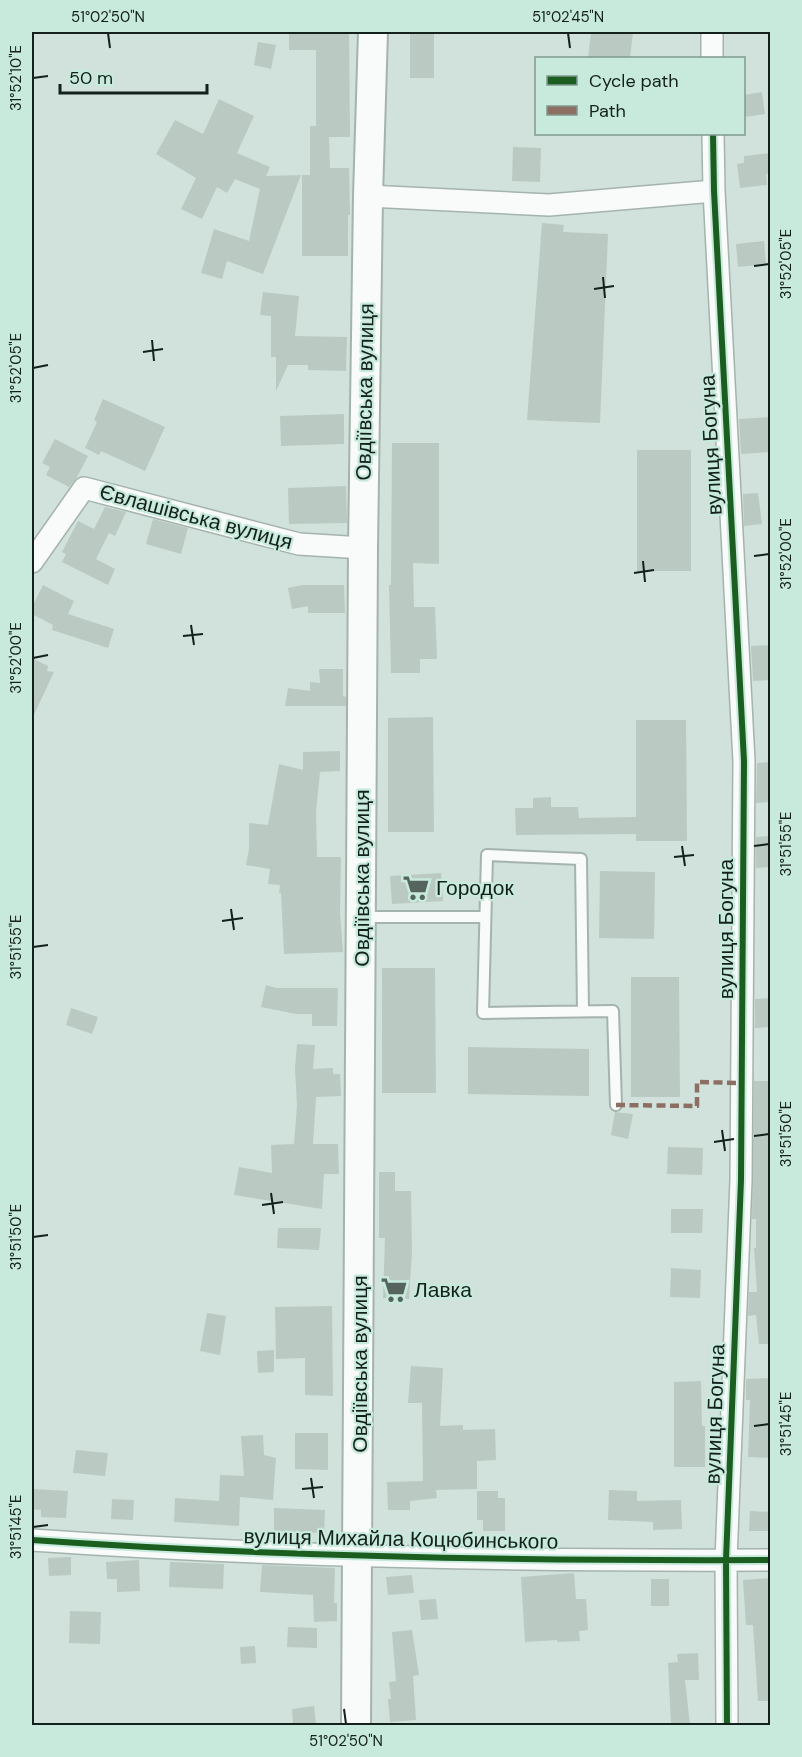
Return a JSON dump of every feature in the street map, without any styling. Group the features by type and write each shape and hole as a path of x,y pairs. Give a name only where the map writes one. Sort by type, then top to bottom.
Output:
{"main road":[{"name":"Овдіївська вулиця","path":"356,1725 363,548 368,196 373,32"}],"street":[{"path":"712,32 712,57"},
{"name":"вулиця Богуна","path":"713,135 744,761 741,1180 726,1560 727,1725"},
{"path":"368,196 549,205 714,190"},
{"name":"Євлашівська вулиця","path":"32,562 84,488 299,544 363,548"},
{"name":"вулиця Михайла Коцюбинського","path":"32,1540 144,1548 358,1557 771,1560"}],"lane":[{"path":"583,1011 581,859 487,855 483,1012 613,1011 616,1106"},
{"path":"362,917 484,916"}],"building":[{"path":"289,32 349,32 350,137 329,137 330,168 349,168 348,256 302,256 302,175 310,175 310,126 316,126 316,50 289,50"},
{"path":"410,32 434,32 434,78 410,78"},
{"path":"591,32 633,32 630,57 588,57"},
{"path":"258,42 276,45 271,69 254,65"},
{"path":"762,92 765,114 745,117 745,95"},
{"path":"219,99 254,116 237,153 270,167 266,176 301,175 263,274 227,261 222,279 201,273 214,229 249,241 260,189 235,179 227,193 217,187 202,219 181,209 196,178 156,154 175,120 203,134"},
{"path":"513,147 541,148 540,182 512,181"},
{"path":"771,153 771,174 766,174 767,185 740,188 737,164 744,163 744,156"},
{"path":"542,223 564,225 563,232 608,234 600,423 527,420"},
{"path":"764,241 766,264 738,267 736,244"},
{"path":"263,292 299,296 295,336 347,337 346,371 308,370 308,365 288,365 276,391 276,357 271,357 271,316 260,315"},
{"path":"103,399 165,427 145,471 101,451 99,455 85,448 97,422 94,420"},
{"path":"344,414 344,444 281,446 280,416"},
{"path":"771,417 771,452 741,454 739,419"},
{"path":"55,439 88,456 69,487 46,475 50,467 42,463"},
{"path":"392,443 439,443 439,564 413,563 414,607 435,607 437,659 420,659 420,673 391,673 389,585 391,585"},
{"path":"637,450 691,450 691,571 637,571"},
{"path":"346,486 347,523 289,524 288,488"},
{"path":"758,493 762,524 744,526 743,494"},
{"path":"105,507 126,512 115,536 109,533 96,559 115,569 108,585 62,562 66,554 62,552 78,521 94,529"},
{"path":"153,519 188,528 181,554 146,544"},
{"path":"43,585 74,601 68,614 114,629 108,648 52,630 53,625 32,614 32,607"},
{"path":"303,585 344,585 345,613 308,613 308,606 292,609 288,588"},
{"path":"771,645 771,680 753,681 751,646"},
{"path":"32,658 48,666 47,671 54,672 32,719"},
{"path":"319,669 343,669 343,696 346,697 346,706 285,706 288,688 310,691 310,682 320,683"},
{"path":"433,717 434,832 388,832 388,718"},
{"path":"636,720 686,720 687,841 636,841 636,834 516,835 515,808 533,808 533,798 551,797 551,807 578,807 579,818 636,817"},
{"path":"340,751 340,771 320,772 316,812 317,857 341,857 340,913 343,952 284,954 280,885 268,884 270,869 246,865 249,849 249,823 268,825 279,764 303,770 303,752"},
{"path":"771,762 771,802 756,803 757,763"},
{"path":"771,836 771,867 756,868 756,837"},
{"path":"600,871 655,872 654,939 599,938"},
{"name":"Городок","path":"441,873 443,901 392,904 390,876"},
{"path":"382,968 435,968 436,1093 382,1093"},
{"path":"631,977 679,977 680,1097 631,1097"},
{"path":"266,985 276,988 338,988 337,1026 312,1026 312,1014 296,1014 261,1007"},
{"path":"771,998 771,1027 755,1028 755,999"},
{"path":"71,1008 98,1017 92,1034 66,1025"},
{"path":"297,1044 315,1045 313,1069 333,1068 333,1074 340,1074 341,1096 316,1097 313,1144 338,1144 339,1174 324,1174 322,1209 234,1195 239,1167 272,1173 271,1145 294,1144 297,1106 295,1068"},
{"path":"468,1047 589,1049 589,1096 468,1094"},
{"path":"754,1081 771,1081 771,1344 759,1344 756,1315 748,1316 749,1292 757,1292 754,1248 756,1248 756,1219 752,1219"},
{"path":"615,1112 633,1114 628,1139 611,1135"},
{"path":"668,1147 703,1148 702,1175 667,1174"},
{"path":"379,1172 395,1172 395,1191 411,1191 412,1252 409,1299 383,1298 385,1238 379,1238"},
{"path":"671,1209 703,1209 702,1233 671,1233"},
{"path":"278,1228 321,1228 319,1250 277,1248"},
{"path":"671,1268 701,1270 700,1298 670,1297"},
{"path":"332,1306 333,1396 305,1395 305,1358 276,1359 275,1307"},
{"path":"207,1313 226,1316 220,1355 200,1351"},
{"path":"274,1350 274,1372 258,1373 257,1351"},
{"path":"411,1366 443,1368 440,1426 463,1425 463,1430 495,1429 496,1460 477,1461 477,1489 436,1490 437,1498 410,1501 410,1510 388,1510 387,1482 423,1481 422,1403 408,1403"},
{"path":"771,1378 771,1458 748,1457 750,1400 746,1400 746,1379"},
{"path":"701,1381 702,1426 705,1426 705,1467 674,1467 674,1382"},
{"path":"295,1433 328,1433 328,1470 295,1469"},
{"path":"263,1435 264,1455 276,1458 273,1500 240,1497 239,1526 174,1522 175,1498 219,1501 220,1475 244,1476 241,1436"},
{"path":"76,1450 108,1453 105,1476 73,1473"},
{"path":"32,1489 68,1491 66,1518 41,1517 41,1510 32,1509"},
{"path":"609,1490 637,1491 637,1501 681,1500 682,1529 653,1530 653,1522 608,1520"},
{"path":"477,1491 498,1491 498,1498 505,1498 505,1531 483,1531 483,1520 477,1520"},
{"path":"112,1499 134,1500 133,1520 111,1519"},
{"path":"274,1508 325,1510 324,1533 274,1531"},
{"path":"750,1511 771,1512 771,1531 749,1531"},
{"path":"71,1557 71,1575 49,1576 48,1558"},
{"path":"139,1560 140,1591 117,1592 117,1579 107,1579 106,1562"},
{"path":"170,1562 224,1564 223,1589 169,1587"},
{"path":"262,1565 335,1568 334,1603 337,1603 337,1621 314,1622 313,1595 260,1592"},
{"path":"574,1573 576,1599 586,1599 588,1630 579,1631 580,1641 525,1642 521,1577"},
{"path":"412,1575 414,1593 388,1595 386,1577"},
{"path":"771,1578 771,1701 758,1701 753,1625 746,1625 743,1580"},
{"path":"651,1579 669,1579 669,1606 651,1606"},
{"path":"436,1599 438,1619 421,1620 419,1600"},
{"path":"70,1611 101,1612 100,1644 69,1643"},
{"path":"288,1627 317,1628 317,1648 287,1647"},
{"path":"412,1630 419,1675 413,1676 416,1720 390,1722 389,1682 396,1681 392,1632"},
{"path":"255,1646 256,1663 241,1664 240,1647"},
{"path":"698,1653 699,1680 685,1680 690,1725 671,1725 668,1663 678,1662 677,1654"},
{"path":"314,1706 316,1725 293,1725 292,1709"}],"marked path":[{"path":"616,1105 697,1106 697,1082 741,1083"}],"cycle path":[{"path":"713,135 744,761 741,1180 726,1560 727,1726"},
{"path":"32,1540 401,1557 770,1560"}],"place":[{"name":"Городок","path":"416,888"},
{"name":"Лавка","path":"394,1290"}]}
